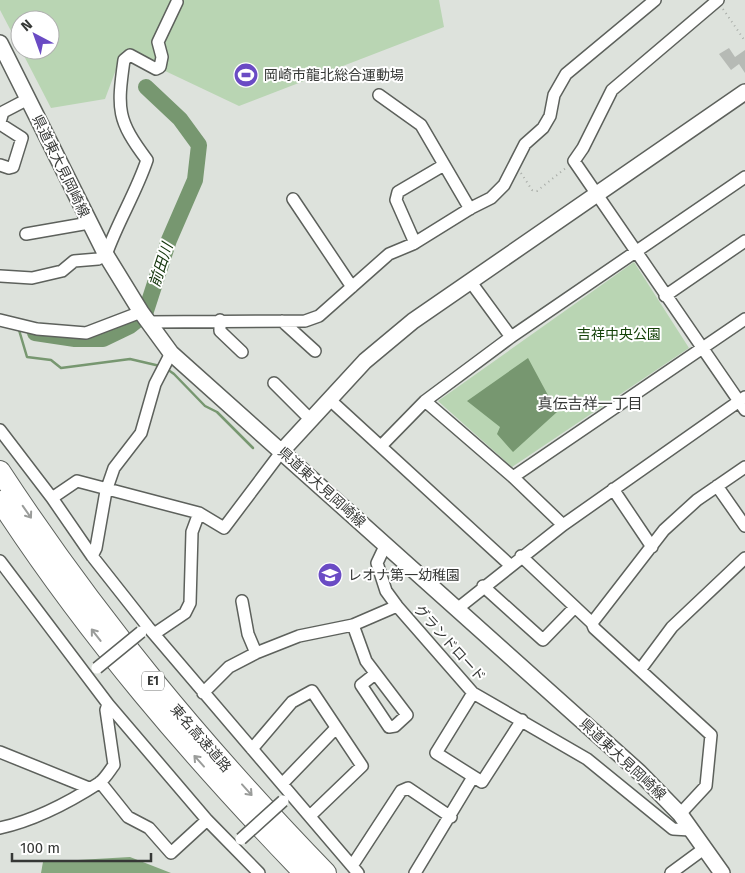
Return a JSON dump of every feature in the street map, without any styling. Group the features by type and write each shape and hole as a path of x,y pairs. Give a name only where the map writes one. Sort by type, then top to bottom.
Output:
{"highway":[{"name":"東名高速道路","path":"0,471 89,599 140,665 250,794 326,873"},
{"name":"東名高速道路","path":"0,501 76,610 127,675 238,804 304,873"}],"main road":[{"name":"県道東大見岡崎線","path":"0,43 106,256 144,317 171,353 639,772 680,814 722,873"},
{"path":"282,451 365,361 393,338 470,281 745,92"}],"street":[{"path":"0,320 37,329 86,332 144,317 305,321 319,316 389,254 415,243 470,208 491,198 504,185 525,144 546,122 554,95 566,74 656,0"},
{"path":"0,276 32,278 62,271 74,261 98,259 106,256 113,236 138,188 148,160 127,133 120,113 119,96 124,60 130,55 156,69 160,67 162,57 158,42 177,2"},
{"path":"457,609 483,586 563,524 743,403 665,296 574,161 583,148 612,90 720,4"},
{"path":"379,94 421,125 470,208"},
{"path":"0,165 9,168 13,167 22,138 0,123 3,112 28,99"},
{"path":"415,243 396,200 398,192 444,165"},
{"path":"381,446 424,401 511,337 745,177"},
{"path":"293,199 352,287"},
{"path":"26,234 89,223"},
{"path":"665,296 745,241"},
{"path":"470,281 511,337"},
{"path":"513,477 745,319"},
{"path":"220,320 220,331 242,352"},
{"path":"282,321 316,351"},
{"path":"92,556 96,548 106,491 114,468 141,433 155,384 171,353"},
{"path":"274,383 311,420"},
{"path":"329,399 510,565"},
{"path":"424,401 513,477 563,524"},
{"path":"0,430 52,498 92,556 148,631 283,783 287,797 311,815 355,870 401,791 408,788 450,817"},
{"path":"52,498 76,481 106,491 199,513 224,528 282,451"},
{"path":"592,623 664,530 684,512 745,467"},
{"path":"718,486 745,526"},
{"path":"613,489 652,547"},
{"path":"87,678 97,668 148,631 185,613 190,603 192,532 199,513"},
{"name":"グランドロード","path":"386,544 377,563 386,591 473,693 586,759 673,829 690,830"},
{"path":"521,556 592,623 594,628 711,734 706,786 680,814"},
{"path":"640,670 672,627 745,558"},
{"path":"0,561 108,704 207,820 258,873"},
{"path":"483,586 543,640 575,607"},
{"path":"242,601 248,634 256,653"},
{"path":"203,693 228,668 256,653 299,636 353,625 397,606"},
{"path":"353,625 366,661 407,715 395,726 389,727 361,685 375,674"},
{"path":"252,749 292,702 312,691 362,766 311,815"},
{"path":"473,693 436,753 482,782 522,720"},
{"path":"0,828 29,821 100,782 114,765 106,710 108,704"},
{"path":"283,783 336,728"},
{"path":"0,752 89,788"},
{"path":"624,788 639,772"},
{"path":"415,873 473,777"},
{"path":"100,782 128,817 149,828 171,853 207,820"},
{"path":"232,847 287,797"},
{"path":"671,873 705,848"},
{"path":"240,873 248,864"}],"path":[{"path":"720,4 745,41"},
{"path":"515,163 534,191 574,161"}],"green space":[{"name":"岡崎市龍北総合運動場","path":"0,0 439,0 444,27 239,106 123,51 105,99 51,108 26,60 60,60 60,10 10,10 10,29 0,10"},
{"name":"吉祥中央公園","path":"634,262 689,348 512,467 438,401"}],"shaded area":[{"path":"528,358 557,412 513,452 497,434 500,427 467,401"},
{"path":"130,857 171,873 41,873 43,862"}],"building":[{"path":"729,48 735,57 745,50 745,73 739,64 731,70 719,54"}],"waterway":[{"name":"前田川","path":"35,333 75,339 103,339 130,326 145,314 169,240 195,180 199,145 180,119 146,87"},
{"path":"19,330 27,357 51,360 61,368 130,359 160,366"},
{"path":"167,369 205,406 217,412 253,448"}],"place":[{"name":"岡崎市龍北総合運動場","path":"246,75"},
{"name":"レオナ第一幼稚園","path":"330,575"}],"district":[{"name":"真伝吉祥一丁目","path":"590,404"}]}
